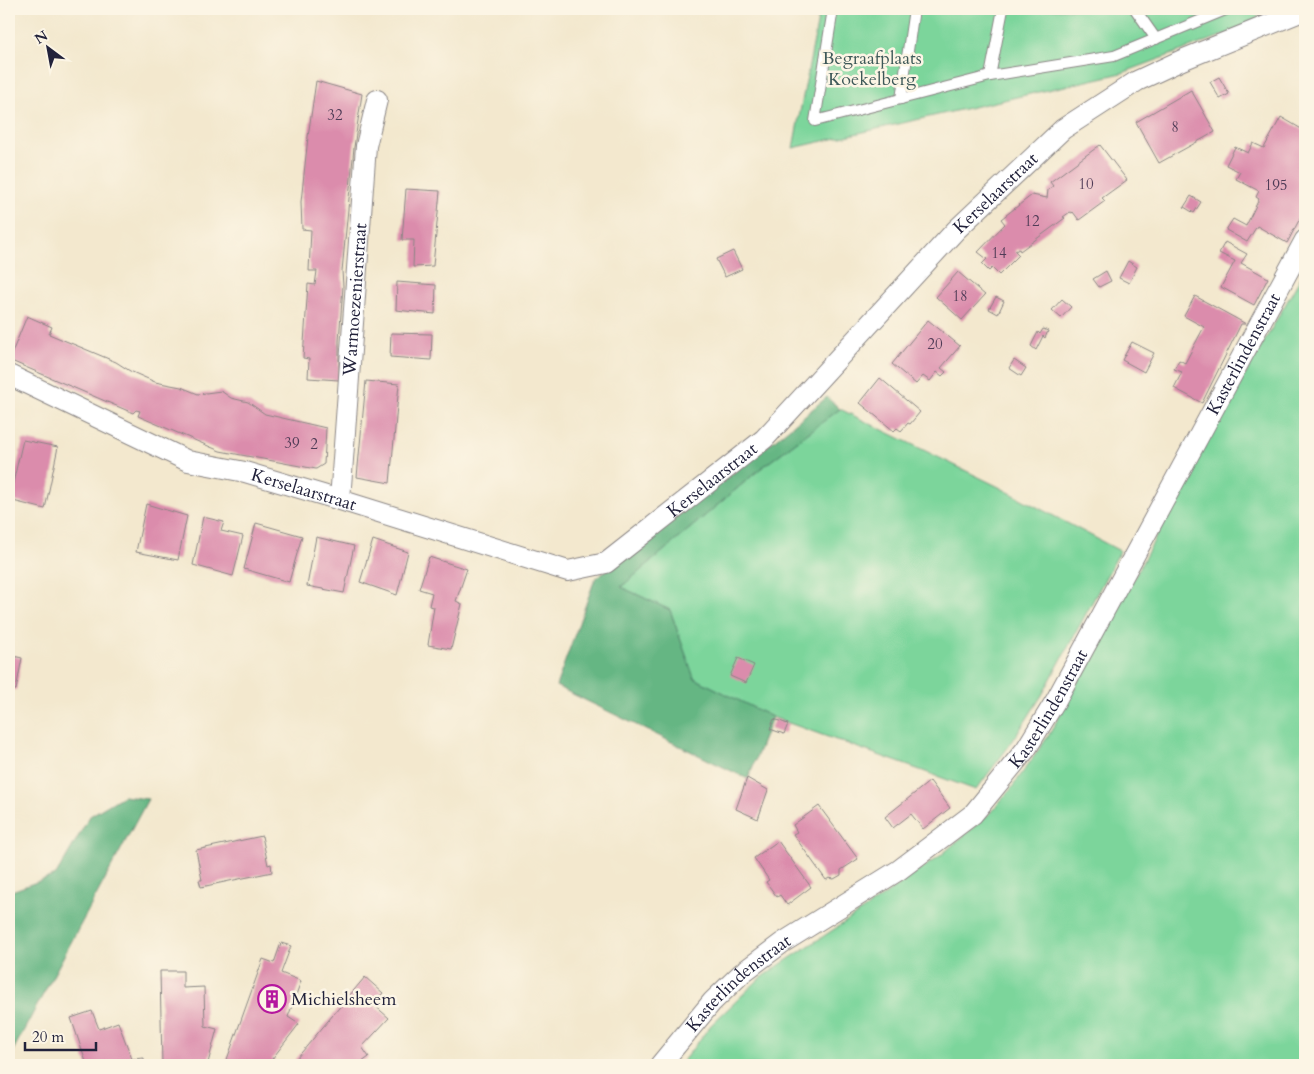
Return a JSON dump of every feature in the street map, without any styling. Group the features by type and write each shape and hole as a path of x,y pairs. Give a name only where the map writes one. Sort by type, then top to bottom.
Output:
{"street":[{"name":"Kerselaarstraat","path":"9,376 188,461 245,472 568,571 606,563 764,439 956,230 1063,130 1137,81 1182,60 1305,10"},
{"name":"Warmoezenierstraat","path":"340,500 366,146 378,100"},
{"name":"Kasterlindenstraat","path":"660,1065 712,1002 742,973 782,943 899,870 973,814 1026,749 1056,700 1305,240"}],"lane":[{"path":"833,9 815,121 990,76 1114,56 1228,9"},
{"path":"901,99 914,9"},
{"path":"990,76 1003,9"},
{"path":"1135,9 1156,39"}],"green space":[{"name":"Begraafplaats Koekelberg","path":"820,9 1287,9 1256,23 1122,73 793,148"},
{"path":"1305,270 1305,1065 680,1065 711,1025 756,982 940,856 989,814 1011,789 1049,735 1211,435"},
{"path":"827,397 840,409 760,469 621,587 670,610 694,678 772,717 748,779 556,686 595,579 759,453"},
{"path":"840,409 999,487 1120,551 1042,695 1012,742 976,790 772,717 694,678 670,610 621,587 760,469"},
{"path":"123,796 148,799 9,1058 9,892 56,875 90,816"}],"building":[{"path":"1254,9 1279,9 1258,17"},
{"path":"1219,77 1229,94 1220,99 1210,82"},
{"path":"316,81 362,94 354,147 342,271 339,380 308,378 309,359 303,358 308,284 315,285 317,271 309,271 311,230 302,229 301,202"},
{"path":"1191,90 1215,132 1159,163 1136,122"},
{"path":"1281,117 1305,131 1305,209 1287,243 1257,226 1247,242 1226,230 1233,219 1246,226 1259,199 1256,197 1259,191 1236,179 1240,172 1226,165 1235,147 1248,153 1253,143 1264,148"},
{"path":"1100,145 1127,180 1102,198 1105,201 1079,220 1073,212 1070,212 1063,217 1065,218 1020,251 1019,249 1015,251 1019,255 999,275 992,268 989,271 982,264 987,259 978,252 1005,224 1001,219 1032,195 1047,198 1048,190 1053,186 1050,182"},
{"path":"406,189 440,191 433,266 413,267 414,240 402,240"},
{"path":"1191,196 1201,202 1194,213 1184,207"},
{"path":"1225,242 1247,254 1241,263 1268,278 1254,305 1221,287 1235,261 1219,253"},
{"path":"733,251 742,269 725,277 716,259"},
{"path":"1128,261 1137,267 1129,283 1119,278"},
{"path":"1106,271 1111,281 1099,287 1093,279"},
{"path":"958,272 985,295 962,320 936,297"},
{"path":"397,282 436,285 435,314 396,310"},
{"path":"1195,296 1246,324 1241,324 1202,403 1174,388 1182,372 1174,369 1179,360 1185,363 1204,327 1184,316"},
{"path":"996,297 1004,301 998,314 989,309"},
{"path":"1062,299 1071,307 1061,318 1052,310"},
{"path":"27,316 52,327 49,334 116,362 130,371 155,382 181,387 198,394 221,391 231,398 248,402 265,414 326,428 324,464 316,469 220,451 138,416 140,411 136,410 133,413 9,360"},
{"path":"928,320 960,346 941,368 946,372 942,376 937,372 930,381 923,376 916,384 892,364"},
{"path":"1043,329 1048,331 1045,338 1043,336 1036,350 1031,346 1038,332 1040,334"},
{"path":"391,333 432,334 431,360 390,357"},
{"path":"1132,342 1154,353 1144,372 1122,360"},
{"path":"1014,360 1026,368 1021,376 1009,368"},
{"path":"880,378 920,412 901,431 897,428 894,431 860,403"},
{"path":"366,381 399,384 390,483 357,477"},
{"path":"23,440 58,447 45,509 9,500"},
{"path":"146,504 187,516 178,560 136,552"},
{"path":"203,517 224,522 221,531 243,536 233,576 193,565"},
{"path":"256,523 302,536 289,582 244,569"},
{"path":"316,537 354,546 344,593 307,586"},
{"path":"373,540 408,552 397,595 360,582"},
{"path":"429,557 467,569 456,601 462,604 451,649 428,645 434,607 429,606 432,593 419,589"},
{"path":"9,655 22,658 16,690 9,689"},
{"path":"738,658 754,665 746,683 730,676"},
{"path":"774,719 788,724 784,734 770,729"},
{"path":"747,778 768,790 758,819 736,809"},
{"path":"930,781 950,808 923,829 911,814 893,828 885,817"},
{"path":"819,806 858,859 841,870 841,875 834,879 829,878 826,880 793,834 797,832 793,825"},
{"path":"262,836 268,865 271,864 272,872 201,887 199,880 202,880 196,850"},
{"path":"778,841 811,887 787,905 780,895 777,897 766,882 769,880 754,858"},
{"name":"Michielsheem","path":"281,943 291,946 281,973 301,981 288,1017 299,1024 272,1059 279,1065 225,1065 263,959 274,963"},
{"path":"160,971 183,971 183,988 204,987 205,1026 217,1029 208,1063 215,1065 162,1065"},
{"name":"Michielsheem","path":"365,977 383,993 373,1004 389,1018 362,1047 369,1057 358,1065 291,1065"},
{"path":"92,1011 99,1029 118,1022 132,1059 144,1058 144,1065 87,1065 71,1018"}],"place":[{"name":"Michielsheem","path":"272,999"}]}
